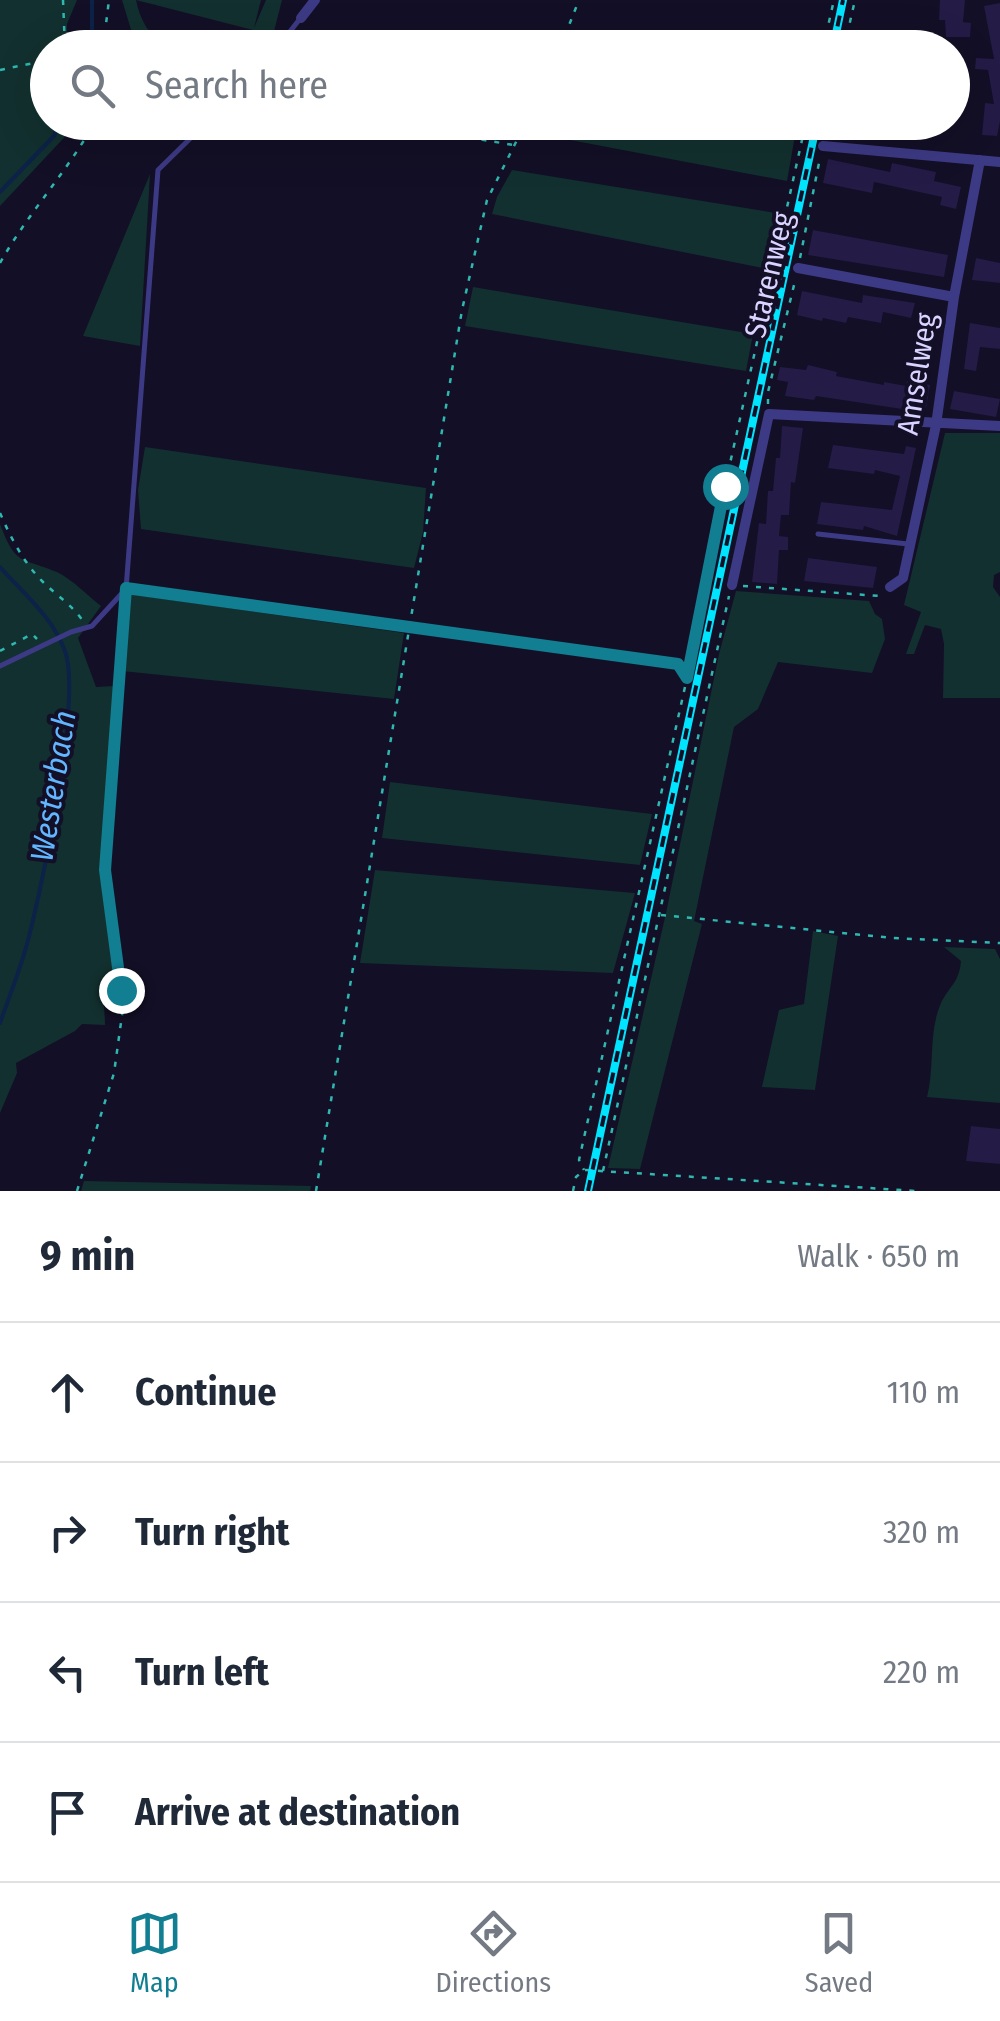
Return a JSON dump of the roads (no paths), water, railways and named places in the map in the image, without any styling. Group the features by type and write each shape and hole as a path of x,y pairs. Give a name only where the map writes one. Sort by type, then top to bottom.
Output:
{"street":[{"path":"301,18 309,3"},
{"path":"823,146 1000,162"},
{"name":"Amselweg","path":"890,587 903,578 936,425 954,297 980,160"},
{"path":"798,268 954,297"},
{"path":"732,585 768,414 1000,426"}],"lane":[{"path":"291,30 301,18"},
{"path":"118,964 105,870 158,170 189,140"},
{"path":"818,534 910,544"},
{"path":"0,666 92,626 126,588"}],"waterway":[{"name":"Westerbach","path":"92,0 92,30"},
{"name":"Westerbach","path":"0,192 50,140"},
{"name":"Westerbach","path":"0,567 53,627 65,651 69,674 64,749 42,881 27,944 0,1023"}],"railway":[{"path":"837,30 843,0"},
{"path":"588,1191 813,140"}]}
